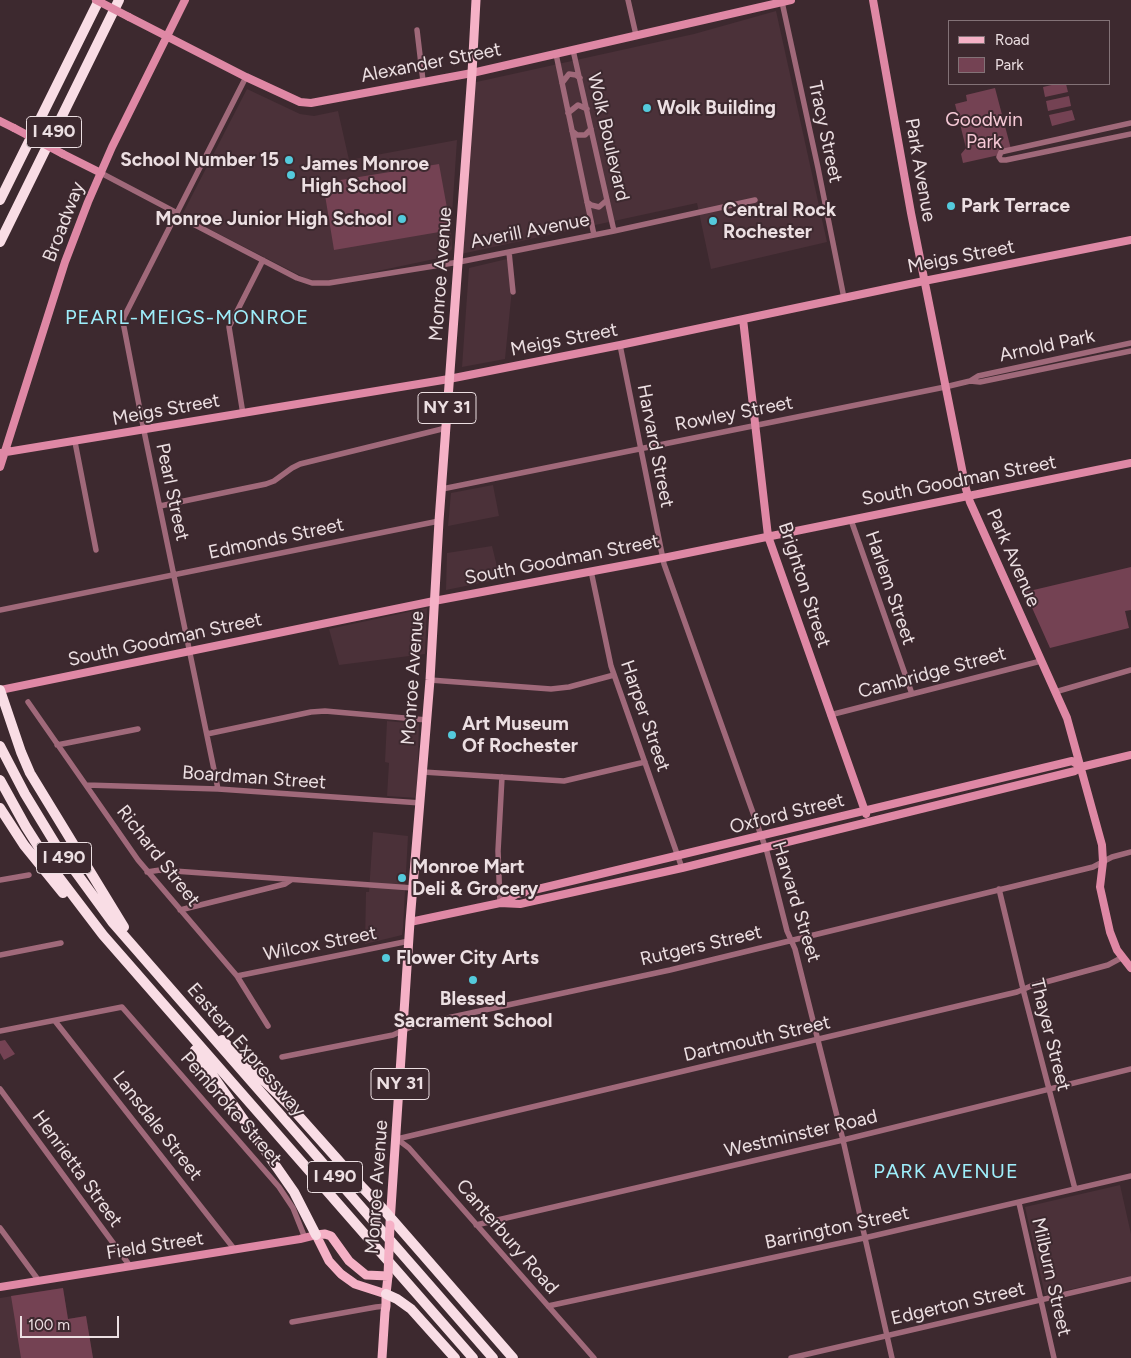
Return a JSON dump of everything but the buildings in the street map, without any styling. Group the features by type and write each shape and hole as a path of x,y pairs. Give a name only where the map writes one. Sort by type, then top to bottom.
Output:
{"highway":[{"name":"I 490","path":"0,200 97,0"},
{"name":"I 490","path":"0,242 120,0"},
{"path":"0,690 30,773 91,876 144,960"},
{"name":"Eastern Expressway","path":"0,746 31,804 62,855 102,909 144,960 493,1358"},
{"name":"Eastern Expressway","path":"0,780 56,872 110,944 473,1358"},
{"path":"0,808 40,866 110,944"},
{"path":"176,996 280,1095 514,1358"},
{"path":"166,1009 292,1187 316,1235"},
{"path":"386,1294 411,1309 455,1358"}],"main road":[{"name":"Monroe Avenue","path":"382,1358 410,922 430,680 439,521 459,262 476,1"},
{"path":"386,1294 355,1284 341,1274 329,1261 316,1235 325,1234 331,1236 349,1261 362,1274 371,1277 388,1276"}],"street":[{"name":"Alexander Street","path":"97,0 246,77 305,103 472,73 791,0"},
{"name":"Broadway","path":"0,466 2,453 65,262 100,173 185,0"},
{"path":"476,1 485,0"},
{"path":"628,0 636,35"},
{"name":"Park Avenue","path":"873,0 958,459 968,496 1067,718 1102,845 1101,892 1111,937 1121,958 1131,968"},
{"name":"Tracy Street","path":"782,2 844,298"},
{"path":"417,30 423,81"},
{"name":"Wolk Boulevard","path":"573,50 614,231"},
{"name":"Wolk Boulevard","path":"556,54 594,235"},
{"path":"562,82 569,74 576,74 580,78"},
{"name":"Pearl Street","path":"218,790 123,322 124,316 246,77"},
{"path":"568,113 578,105 587,110"},
{"name":"Averill Avenue","path":"0,122 297,278 312,283 329,283 459,262 755,200"},
{"path":"1131,123 1001,152 999,157 1001,160 1006,160 1131,134"},
{"path":"572,131 577,135 585,135 591,129"},
{"path":"587,202 599,207 608,200"},
{"name":"Meigs Street","path":"2,453 449,379 1131,240"},
{"path":"508,252 514,292"},
{"path":"243,414 229,327 263,260"},
{"name":"Brighton Street","path":"743,319 768,536 868,823"},
{"name":"Arnold Park","path":"945,387 970,381 978,376 1131,343"},
{"name":"Harvard Street","path":"620,345 662,558 765,848 787,932 792,940 843,1140 892,1358"},
{"name":"Arnold Park","path":"970,381 980,382 1131,351"},
{"name":"Rowley Street","path":"442,489 945,387"},
{"path":"160,506 266,484 300,464 446,428"},
{"path":"75,442 96,550"},
{"name":"South Goodman Street","path":"0,690 434,601 592,572 1131,463"},
{"name":"Harlem Street","path":"850,520 912,694"},
{"name":"Edmonds Street","path":"0,610 439,521"},
{"name":"Harper Street","path":"592,572 614,675 682,868"},
{"name":"Cambridge Street","path":"830,715 1041,660"},
{"path":"1055,692 1131,670"},
{"path":"430,680 551,689 568,687 614,675"},
{"name":"Richard Street","path":"28,702 147,872 237,976 268,1026"},
{"path":"207,734 312,712 325,711 427,720"},
{"path":"57,745 138,729"},
{"name":"Oxford Street","path":"410,922 500,903 520,904 682,868 1075,772 1081,767 1131,754"},
{"name":"Oxford Street","path":"500,903 517,894 678,857 1072,761 1081,767"},
{"path":"422,772 564,781 645,762"},
{"path":"500,903 498,851 502,777"},
{"name":"Boardman Street","path":"86,785 218,790 421,804"},
{"name":"Rutgers Street","path":"282,1057 393,1035 415,1025 670,970 1092,867 1112,857 1131,852"},
{"path":"147,872 169,871 413,888"},
{"path":"0,880 28,875"},
{"path":"180,910 285,884 291,880"},
{"name":"Thayer Street","path":"999,889 1023,990 1075,1189"},
{"name":"Wilcox Street","path":"237,976 409,941"},
{"path":"0,955 62,943"},
{"name":"Dartmouth Street","path":"397,1139 1023,990 1108,964 1121,958"},
{"name":"Pembroke Street","path":"55,1021 122,1007 279,1187 293,1208 305,1238"},
{"path":"0,1031 55,1021"},
{"name":"Lansdale Street","path":"55,1021 235,1250"},
{"name":"Westminster Road","path":"476,1225 843,1140 1131,1069"},
{"name":"Henrietta Street","path":"0,1089 130,1266"},
{"name":"Canterbury Road","path":"397,1139 409,1148 594,1358"},
{"name":"Barrington Street","path":"548,1306 864,1238 1131,1176"},
{"name":"Milburn Street","path":"1019,1203 1054,1358"},
{"path":"0,1228 39,1281"},
{"name":"Field Street","path":"0,1287 235,1250 316,1235"},
{"name":"Edgerton Street","path":"791,1358 1131,1279"},
{"path":"292,1322 376,1306 386,1306"}],"shaded area":[{"path":"776,11 827,242 711,269 697,203 461,254 472,83 694,34"},
{"path":"247,89 300,114 314,116 338,111 349,160 457,140 451,230 452,249 444,257 335,280 318,281 307,279 182,215"},
{"path":"507,259 512,289 505,359 462,367 469,268"},
{"path":"493,485 499,516 448,526 451,493"},
{"path":"492,546 500,579 446,590 447,553"},
{"path":"427,608 425,654 339,665 329,629"},
{"path":"387,721 419,724 417,798 387,796 389,763 385,762"},
{"path":"373,832 408,836 403,927 402,935 365,944 366,892 369,892"},
{"path":"1120,1185 1131,1234 1131,1276 1045,1295 1025,1207"},
{"path":"63,1288 68,1319 86,1316 93,1358 0,1358 0,1298"}],"green space":[{"path":"1066,85 1068,92 1045,97 1043,87"},
{"name":"Goodwin Park","path":"995,88 1011,149 999,155 963,163 961,154 966,148 955,104 967,101 966,95"},
{"path":"1069,96 1071,106 1048,111 1046,101"},
{"path":"1072,110 1075,120 1052,126 1049,115"},
{"path":"439,164 451,230 334,250 324,189 328,182"},
{"path":"1131,567 1131,610 1125,611 1129,628 1050,648 1025,592"},
{"path":"5,1040 15,1054 4,1060 0,1053 0,1041"},
{"path":"63,1288 68,1319 86,1316 93,1358 21,1358 11,1296"}],"place":[{"name":"Wolk Building","path":"647,108"},
{"name":"School Number 15","path":"289,160"},
{"name":"James Monroe High School","path":"291,175"},
{"name":"Park Terrace","path":"951,206"},
{"name":"Monroe Junior High School","path":"402,219"},
{"name":"Central Rock Rochester","path":"713,221"},
{"name":"Art Museum Of Rochester","path":"452,735"},
{"name":"Monroe Mart Deli & Grocery","path":"402,878"},
{"name":"Flower City Arts","path":"386,958"},
{"name":"Blessed Sacrament School","path":"473,980"}],"district":[{"name":"PEARL-MEIGS-MONROE","path":"187,318"},
{"name":"PARK AVENUE","path":"946,1172"}]}
